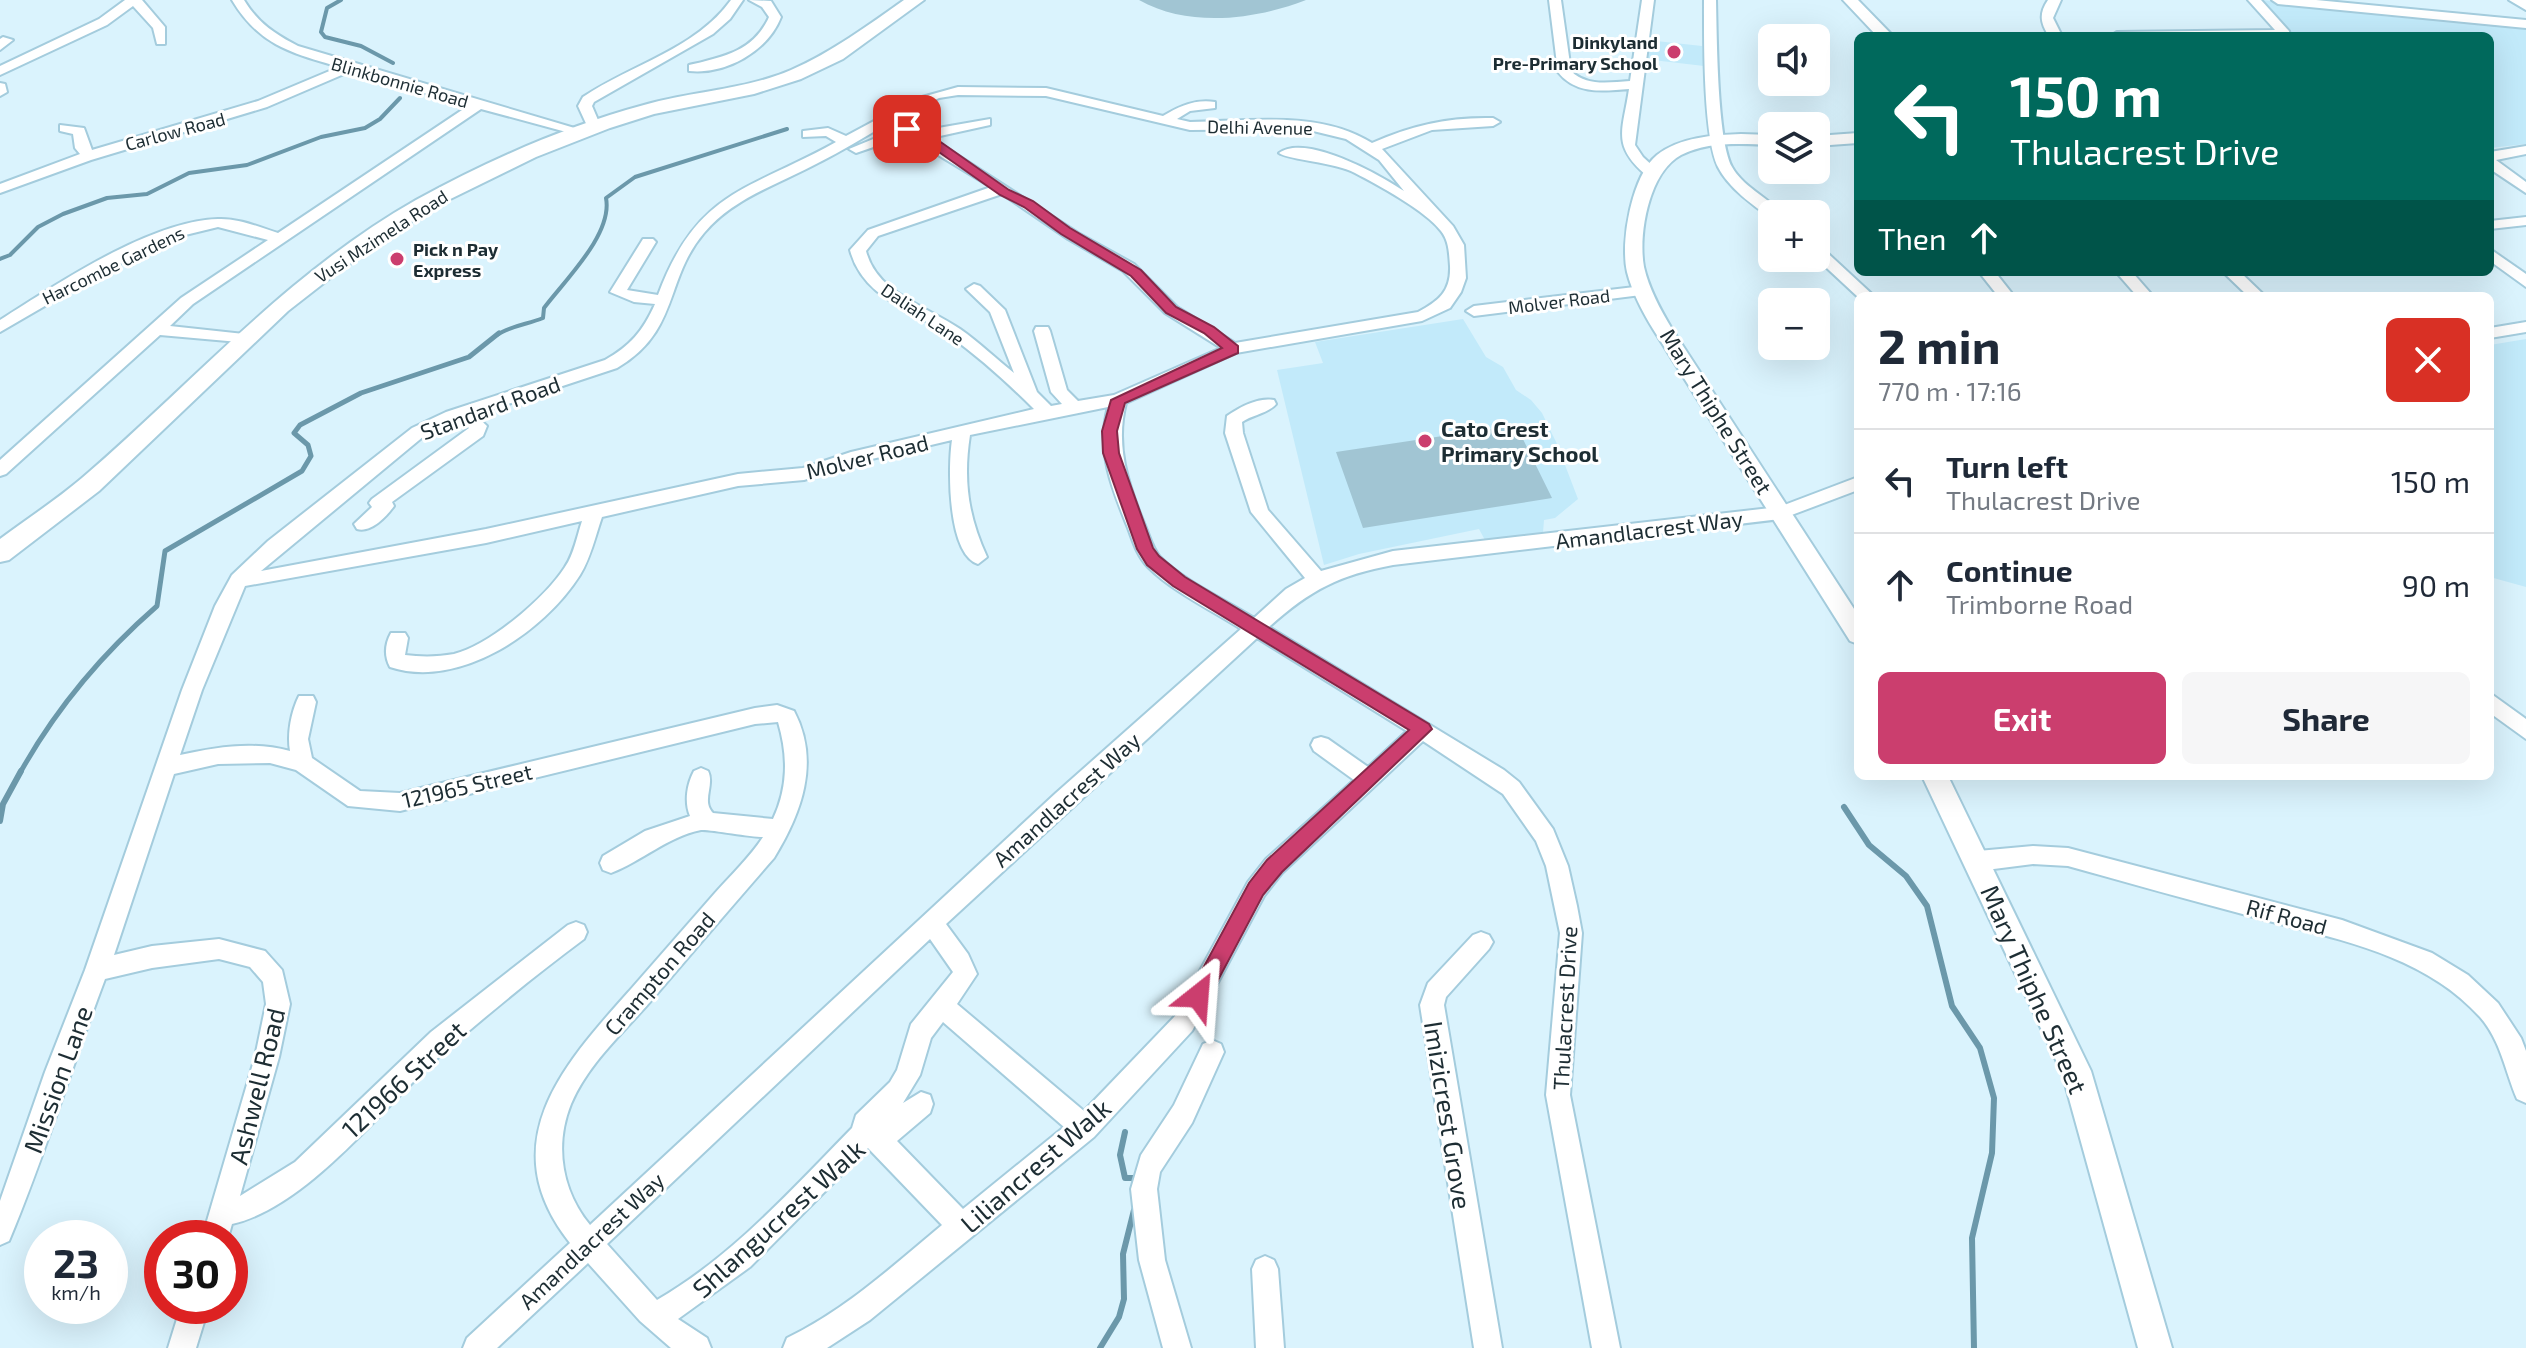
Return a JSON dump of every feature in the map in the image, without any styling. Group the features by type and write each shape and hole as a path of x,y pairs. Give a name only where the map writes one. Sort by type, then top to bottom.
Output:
{"main road":[{"name":"Vusi Mzimela Road","path":"876,25 887,0"},
{"name":"Vusi Mzimela Road","path":"0,553 90,485 244,339 319,276 414,211 478,177 588,130 660,107 778,82 829,60 915,0"}],"street":[{"path":"0,71 103,22 134,0 159,27 161,41"},
{"name":"Blinkbonnie Road","path":"238,0 249,18 277,42 348,68 588,130"},
{"path":"588,130 585,106 588,100 702,34 725,16 737,0"},
{"path":"694,68 738,57 765,36 775,17 767,4 755,0"},
{"path":"1555,0 1565,72 1569,79 1586,85 1635,85"},
{"path":"1648,0 1628,145 1637,160 1651,172 1661,161 1688,146 1720,140 1758,140"},
{"path":"1710,0 1710,37 1721,156 1728,172 1759,200"},
{"path":"1850,0 1881,32"},
{"path":"2054,32 2047,20 2047,10 2055,0"},
{"path":"2254,0 2283,32"},
{"path":"2278,0 2526,24"},
{"path":"2516,0 2526,6"},
{"name":"Carlow Road","path":"0,189 88,155 262,106 348,68"},
{"name":"Standard Road","path":"97,970 192,690 225,606 239,580 275,546 394,448 428,427 630,356 645,340 692,238 703,224 734,199 925,100 947,92"},
{"name":"Delhi Avenue","path":"947,92 1055,93 1165,120 1210,127 1305,125 1351,136 1373,148 1401,174 1426,207 1448,229 1456,245 1458,262 1453,292 1437,309"},
{"path":"0,470 187,301 480,104"},
{"path":"1165,120 1187,107 1210,105"},
{"path":"888,119 952,154 1002,190 1136,273 1171,310 1209,330 1232,349"},
{"path":"1373,148 1414,129 1450,120 1493,122"},
{"path":"919,136 985,122"},
{"path":"65,128 79,131 82,148 88,155"},
{"path":"808,134 828,132 847,142"},
{"path":"1830,140 1854,138"},
{"path":"824,154 853,150 883,139 898,146"},
{"path":"2494,156 2498,153 2526,150"},
{"path":"1286,153 1337,161 1358,168 1392,192 1426,207"},
{"path":"2494,163 2526,189"},
{"name":"Mary Thiphe Street","path":"1651,172 1642,198 1634,248 1636,273 1643,291 1854,629"},
{"name":"Daliah Lane","path":"1002,190 987,192 873,233 858,250 858,258 868,276 955,332 1031,394 1046,412"},
{"path":"2494,225 2526,221"},
{"name":"Harcombe Gardens","path":"0,327 69,284 189,227 210,223 234,224 278,238"},
{"path":"648,242 618,292 640,299 665,300"},
{"path":"2494,257 2526,282"},
{"path":"1830,263 1862,292"},
{"path":"1990,276 2003,292"},
{"path":"2128,276 2142,292"},
{"path":"2235,276 2253,292"},
{"path":"974,289 997,310 1015,364 1031,394"},
{"name":"Molver Road","path":"1474,311 1643,291"},
{"name":"Molver Road","path":"239,580 315,569 738,480 804,474 851,458 1046,412 1118,400 1232,349 1405,320 1437,309"},
{"path":"2494,332 2526,327"},
{"path":"155,329 244,339"},
{"path":"1042,331 1059,392 1074,407"},
{"name":"Thulacrest Drive","path":"1118,400 1110,431 1111,453 1145,549 1164,571 1497,776 1511,788 1545,836 1557,866 1571,933 1558,1095 1606,1348"},
{"path":"1268,404 1238,415 1233,420 1234,433 1260,512 1316,578"},
{"path":"363,524 385,506 378,503 477,432 478,426 463,414"},
{"path":"962,433 958,455 958,509 962,527 978,557"},
{"name":"Amandlacrest Way","path":"477,1348 932,923 1256,627 1316,578 1346,567 1393,558 1781,513 1854,485"},
{"path":"398,638 397,662 418,665 476,655 497,644 555,593 570,575 580,556 594,512"},
{"path":"302,763 298,739 306,702"},
{"name":"121965 Street","path":"166,767 218,755 250,752 302,763 356,800 400,802 777,713"},
{"name":"Crampton Road","path":"588,1243 559,1201 552,1181 550,1144 560,1099 590,1053 766,851 781,829 795,799 797,767 787,717 777,713"},
{"path":"2499,720 2526,731"},
{"name":"Liliancrest Walk","path":"797,1348 828,1333 860,1310 1085,1128 1184,1023 1256,889 1274,866 1423,729"},
{"path":"1321,745 1370,780"},
{"path":"701,777 697,800 700,816 704,820 718,826 781,829"},
{"name":"Mary Thiphe Street","path":"1937,780 2076,1071 2155,1348"},
{"path":"611,863 653,838 704,820"},
{"name":"Rif Road","path":"1978,861 2033,855 2068,857 2385,942 2436,967 2466,987 2494,1014 2514,1045 2526,1091"},
{"path":"921,1104 871,1137 865,1124 899,1090 908,1075 920,1032 965,974 960,961 932,923"},
{"name":"121966 Street","path":"223,1213 245,1208 304,1171 440,1040 576,932"},
{"name":"Imizicrest Grove","path":"1481,942 1436,991 1432,1005 1488,1348"},
{"name":"Ashwell Road","path":"97,970 152,957 219,949 257,958 274,978 278,1004 274,1027 260,1087 221,1220"},
{"name":"Mission Lane","path":"0,1232 97,970"},
{"path":"942,1006 1085,1128"},
{"path":"1177,1348 1147,1230 1143,1195 1146,1174 1156,1153 1184,1113 1212,1052"},
{"name":"Shlangucrest Walk","path":"655,1317 689,1299 721,1274 871,1137 963,1228"},
{"path":"588,1243 655,1317 682,1341 697,1348"},
{"path":"1265,1269 1270,1348"},
{"path":"182,1348 189,1324"}],"shaded area":[{"path":"1139,0 1306,0 1243,16 1200,18 1158,9"},
{"path":"2263,0 2364,11 2382,16 2526,28 2526,144 2494,148 2494,32 2288,32 2259,3"},
{"name":"Dinkyland Pre-Primary School","path":"1647,40 1702,46 1704,66 1644,59"},
{"name":"Cato Crest Primary School","path":"1463,319 1486,357 1503,367 1516,390 1531,400 1542,413 1578,499 1555,518 1544,520 1543,533 1486,542 1479,529 1359,554 1324,565 1277,370 1323,363 1315,342"},
{"path":"2526,339 2526,587 2494,578 2494,344"},
{"path":"1516,425 1552,498 1363,528 1336,452"}],"waterway":[{"path":"341,0 327,8 321,32 325,37 361,46 393,63"},
{"path":"0,259 10,255 38,227 63,214 107,198 147,194 189,173 247,165 321,137 365,128 380,119 400,98"},
{"path":"497,335 543,318 544,308 595,241 606,212 606,198 635,177 787,129"},
{"path":"20,773 81,684 157,606 165,551 302,471 311,456 308,445 294,433 300,425 361,393 469,357 499,333"},
{"path":"0,821 3,804 21,771"},
{"path":"1844,807 1869,845 1906,876 1927,906 1952,1006 1980,1048 1994,1098 1992,1153 1972,1238 1974,1348"},
{"path":"1125,1132 1120,1155 1125,1178 1133,1178 1137,1184"},
{"path":"1100,1348 1119,1317 1124,1299 1123,1254 1134,1210"}],"place":[{"name":"Dinkyland Pre-Primary School","path":"1674,52"},
{"name":"Pick n Pay Express","path":"397,259"},
{"name":"Cato Crest Primary School","path":"1425,441"}],"route":[{"path":"907,129 930,140 1004,193 1039,210 1066,231 1136,273 1171,310 1209,330 1232,349 1118,400 1110,431 1111,453 1145,549 1153,561 1179,581 1423,729 1274,866 1256,889 1198,996"}]}
